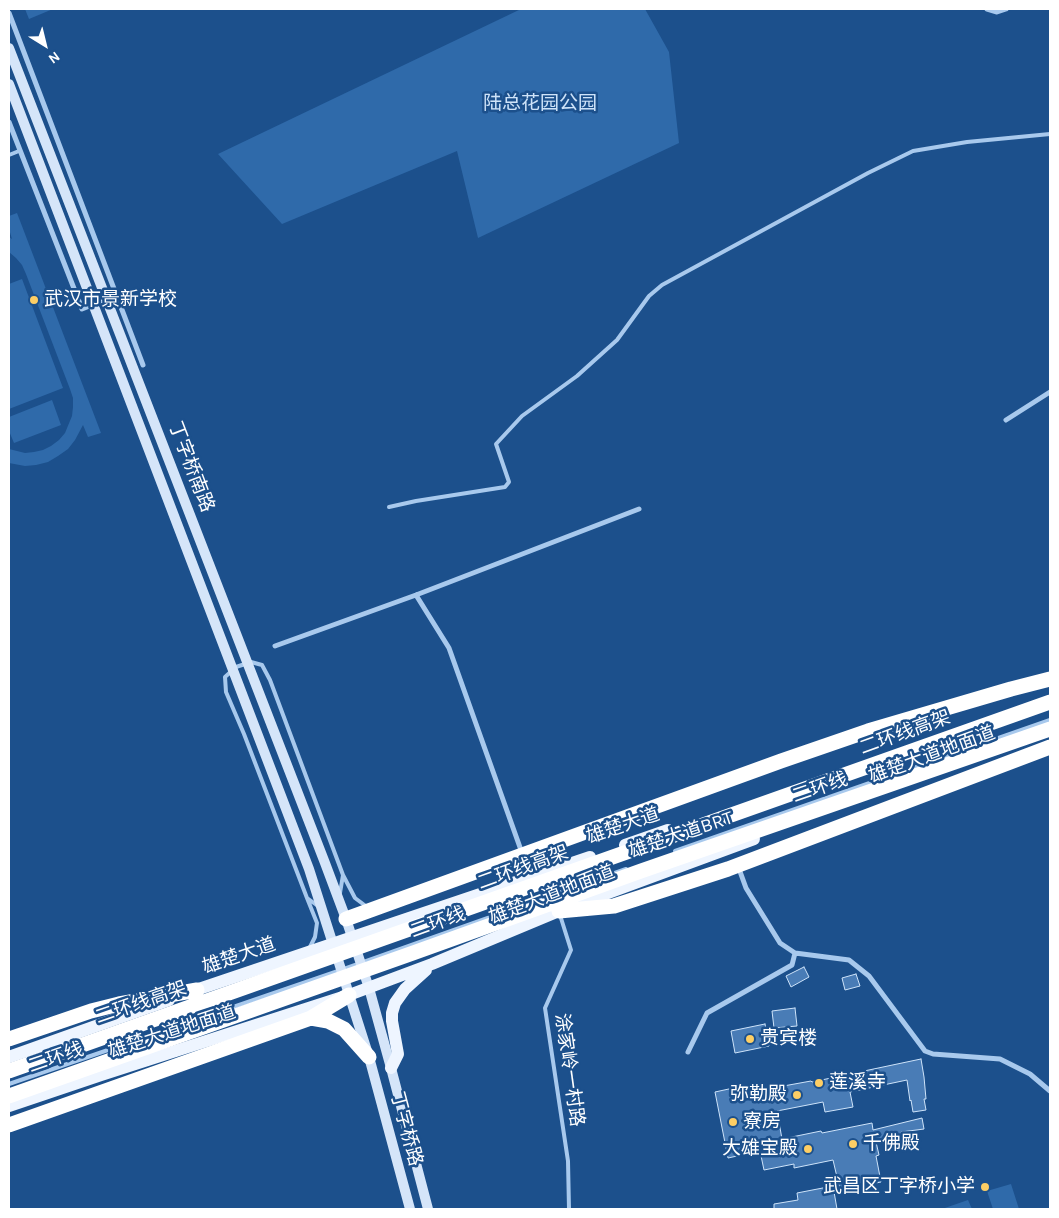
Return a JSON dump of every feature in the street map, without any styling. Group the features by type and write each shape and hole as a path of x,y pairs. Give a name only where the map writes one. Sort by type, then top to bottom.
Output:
{"highway":[{"path":"346,919 868,731 1050,679"},
{"name":"二环线高架","path":"9,1071 1050,702"},
{"name":"二环线","path":"9,1096 641,871 1050,729"},
{"path":"559,911 614,906 738,866 1050,747"},
{"path":"9,1039 91,1011 197,990"},
{"path":"9,1125 311,1018 349,995"},
{"path":"311,1018 336,1024 348,1034 369,1058"}],"main road":[{"name":"丁字桥南路","path":"9,48 326,863 368,988"},
{"name":"丁字桥南路","path":"9,84 309,869 349,995"},
{"name":"雄楚大道","path":"9,1057 197,990 820,778 1050,696"},
{"name":"雄楚大道地面道","path":"9,1106 349,995 432,964 559,911 1050,733"},
{"path":"391,1068 398,1054 392,1021 395,1003 405,989 432,964"},
{"name":"丁字桥路","path":"368,988 428,1209"},
{"name":"丁字桥路","path":"349,995 369,1058 410,1209"}],"street":[{"path":"987,9 997,12 1006,9"},
{"path":"9,13 143,365"},
{"path":"9,122 82,309 116,295"},
{"path":"1006,420 1050,392"},
{"path":"275,646 416,595 639,509"},
{"path":"416,595 449,648 524,855"},
{"path":"738,866 746,888 780,943 795,953 849,960 869,976 925,1051 933,1054 1000,1058 1030,1074 1050,1091"},
{"path":"688,1052 707,1013 793,967 795,953"}],"lane":[{"path":"389,507 505,487 509,482 496,444 522,416 577,376 617,340 649,296 662,285 868,173 913,151 967,142 1050,134"},
{"path":"9,156 19,151"},
{"path":"308,952 315,937 317,923 226,692 225,678 236,667 251,662 262,665 270,680 342,875 355,898 371,910"},
{"name":"雄楚大道BRT","path":"666,854 1050,720"},
{"name":"雄楚大道BRT","path":"9,1084 341,970 629,868"},
{"path":"339,900 342,875"},
{"path":"307,898 322,909"},
{"name":"涂家岭一村路","path":"559,911 571,950 545,1008 568,1161 569,1209"}],"green space":[{"path":"25,9 53,9 29,19"},
{"name":"陆总花园公园","path":"521,9 645,9 669,52 679,143 478,238 457,151 282,224 218,154"},
{"path":"17,213 101,433 88,437 83,425 68,449 48,462 25,466 9,463 9,449 25,453 34,452 43,450 59,440 65,433 72,416 73,398 26,274 22,265 9,252 9,237 12,239 9,229 9,216"},
{"path":"22,279 63,388 9,409 9,284"},
{"path":"52,400 61,425 14,443 9,431 9,417"},
{"path":"1011,1184 1019,1209 993,1209 987,1191"},
{"path":"968,1200 972,1209 942,1209"}],"building":[{"path":"804,967 809,977 791,987 786,976"},
{"path":"856,974 860,986 845,990 842,978"},
{"path":"795,1008 797,1026 774,1028 772,1011"},
{"name":"贵宾楼","path":"765,1024 769,1046 735,1053 731,1031"},
{"path":"921,1059 926,1110 913,1112 907,1080 850,1092 853,1107 825,1112 823,1102 777,1111 782,1139 872,1123 873,1130 922,1118 924,1129 901,1132 902,1136 876,1142 879,1155 876,1156 881,1182 840,1190 833,1160 794,1168 794,1164 764,1170 760,1151 728,1158 715,1092 738,1087 740,1097 779,1089 778,1087 812,1082"},
{"path":"833,1186 837,1209 774,1209 774,1204 798,1200 797,1193"}],"place":[{"name":"武汉市景新学校","path":"34,300"},
{"name":"贵宾楼","path":"750,1039"},
{"name":"莲溪寺","path":"819,1083"},
{"name":"弥勒殿","path":"797,1095"},
{"name":"寮房","path":"733,1122"},
{"name":"千佛殿","path":"853,1144"},
{"name":"大雄宝殿","path":"808,1149"},
{"name":"武昌区丁字桥小学","path":"985,1187"}]}
